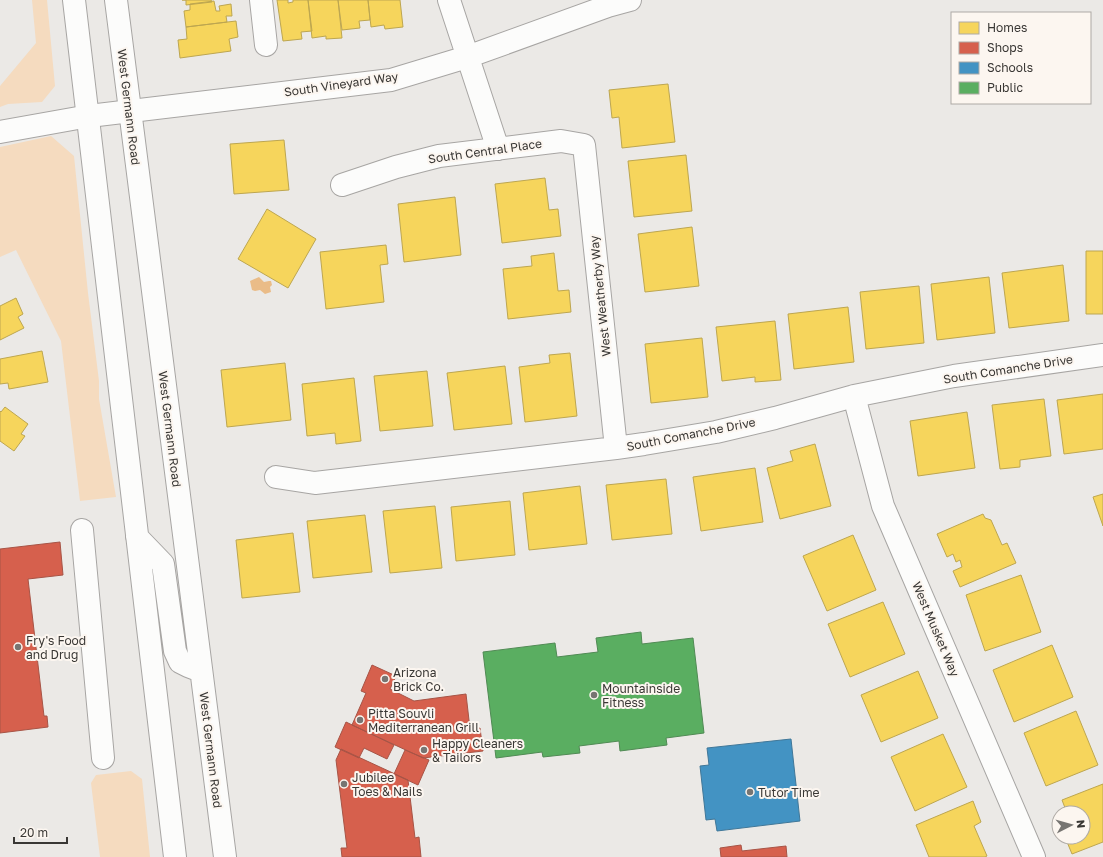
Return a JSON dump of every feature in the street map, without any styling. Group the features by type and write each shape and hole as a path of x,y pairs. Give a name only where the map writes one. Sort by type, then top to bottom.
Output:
{"street":[{"path":"74,0 89,116 175,857"},
{"name":"West Germann Road","path":"116,0 225,857"},
{"path":"261,0 266,45"},
{"path":"449,0 498,149"},
{"name":"South Vineyard Way","path":"89,116 391,80 467,57 608,6 630,0"},
{"path":"0,132 89,116"},
{"name":"South Central Place","path":"342,185 396,167 439,156 561,141 584,144"},
{"name":"West Weatherby Way","path":"584,144 616,448"},
{"name":"South Comanche Drive","path":"276,477 315,483 616,448 716,432 775,418 854,396 954,376 1103,355"},
{"name":"West Musket Way","path":"854,396 884,506 1034,857"},
{"path":"82,530 104,758"},
{"path":"137,537 163,564 175,651 180,662 201,670"}],"shaded area":[{"path":"32,0 47,0 55,86 42,102 8,104 0,107 0,86 36,43"},
{"path":"51,136 74,156 88,293 99,381 99,399 116,497 80,501 61,341 16,250 0,257 0,147"},
{"path":"259,277 264,282 271,281 271,292 265,294 260,290 252,290 250,281"},
{"path":"131,771 142,779 150,857 100,857 91,783 96,775"}],"building: Homes":[{"path":"186,0 211,0 212,2 186,5"},
{"path":"277,0 288,0 288,3 293,2 293,0 308,0 312,31 301,32 302,39 283,41"},
{"path":"308,0 338,0 342,38 326,39 326,36 312,38"},
{"path":"338,0 368,0 370,20 359,21 360,28 342,30"},
{"path":"368,0 400,0 403,27 385,29 384,25 371,27"},
{"path":"214,1 216,11 220,11 219,6 231,4 232,16 226,16 227,22 186,27 184,11 190,10 190,4"},
{"path":"236,21 238,37 229,39 231,51 180,58 178,40 187,39 186,27"},
{"path":"668,84 675,142 622,148 619,117 612,118 609,90"},
{"path":"284,140 289,190 234,194 230,144"},
{"path":"686,155 692,211 634,217 628,161"},
{"path":"545,178 549,210 558,209 561,236 502,243 495,184"},
{"path":"455,197 461,255 404,262 398,204"},
{"path":"267,209 316,239 288,288 238,259"},
{"path":"692,227 699,286 645,292 638,234"},
{"path":"386,245 388,264 380,265 384,302 326,309 320,252"},
{"path":"1086,251 1103,251 1103,314 1086,314"},
{"path":"554,253 558,291 569,290 571,312 508,319 503,269 532,266 531,256"},
{"path":"1063,265 1069,321 1009,328 1002,273"},
{"path":"989,277 995,333 937,340 931,284"},
{"path":"919,286 924,343 866,349 860,292"},
{"path":"16,298 23,314 18,317 24,328 0,340 0,306"},
{"path":"848,307 854,362 794,369 788,314"},
{"path":"775,321 781,380 755,382 755,377 722,381 716,327"},
{"path":"702,338 708,397 651,403 645,344"},
{"path":"42,351 48,382 9,389 8,383 0,384 0,359"},
{"path":"570,353 577,416 525,422 519,367 550,363 549,355"},
{"path":"285,363 291,420 227,427 221,370"},
{"path":"505,366 512,424 454,430 447,373"},
{"path":"427,371 433,426 380,431 374,376"},
{"path":"354,378 361,441 336,444 335,433 307,436 302,384"},
{"path":"1103,394 1103,449 1064,454 1057,400"},
{"path":"1044,399 1051,456 1020,460 1020,467 1000,469 992,405"},
{"path":"5,407 28,424 21,434 25,436 14,451 0,441 0,411 1,412"},
{"path":"967,412 975,468 918,476 910,421"},
{"path":"815,444 831,506 780,519 767,468 793,461 790,451"},
{"path":"755,468 763,522 701,531 693,477"},
{"path":"666,479 672,534 612,540 606,485"},
{"path":"580,486 587,544 529,550 523,493"},
{"path":"1103,494 1103,526 1093,497"},
{"path":"510,501 515,555 456,561 451,507"},
{"path":"435,506 442,568 390,573 383,511"},
{"path":"983,514 985,518 991,520 1002,545 1007,543 1016,563 960,587 953,571 962,567 960,560 956,562 953,554 947,557 937,534"},
{"path":"365,515 372,572 313,578 307,521"},
{"path":"293,533 300,592 242,598 236,540"},
{"path":"853,535 876,590 827,611 803,556"},
{"path":"1021,575 1041,632 985,651 966,595"},
{"path":"883,602 905,654 850,677 828,624"},
{"path":"1052,645 1073,697 1014,722 993,670"},
{"path":"918,671 938,718 881,742 861,695"},
{"path":"1076,711 1098,765 1046,786 1024,733"},
{"path":"943,734 967,787 915,811 891,757"},
{"path":"1103,784 1103,842 1072,854 1068,845 1091,845 1091,805 1064,805 1062,800"},
{"path":"973,801 981,822 974,826 987,856 929,857 916,825"}],"building: Shops":[{"name":"Fry's Food and Drug","path":"60,542 63,575 28,579 44,716 47,716 48,727 0,733 0,549"},
{"path":"372,665 396,676 390,689 414,701 466,694 470,729 480,728 483,751 423,758 352,725 366,693 361,691"},
{"path":"346,722 394,745 387,759 364,748 359,758 335,747"},
{"path":"341,749 408,780 415,838 419,837 421,857 342,857 341,848 347,848 336,760"},
{"path":"405,750 429,760 418,785 394,774"},
{"path":"741,845 742,851 786,846 787,857 721,857 720,848"}],"building: Schools":[{"name":"Tutor Time","path":"791,739 800,821 717,831 715,819 706,820 700,766 709,765 707,748"}],"building: Public":[{"name":"Mountainside Fitness","path":"641,632 642,644 693,638 704,733 666,738 667,745 620,751 619,741 579,746 580,753 543,757 542,752 496,758 483,652 555,643 557,657 598,652 596,638"}],"place":[{"name":"Fry's Food and Drug","path":"18,647"},
{"name":"Arizona Brick Co.","path":"385,679"},
{"name":"Mountainside Fitness","path":"594,695"},
{"name":"Pitta Souvli Mediterranean Grill","path":"360,720"},
{"name":"Happy Cleaners & Tailors","path":"424,750"},
{"name":"Jubilee Toes & Nails","path":"344,784"},
{"name":"Tutor Time","path":"750,792"}]}
